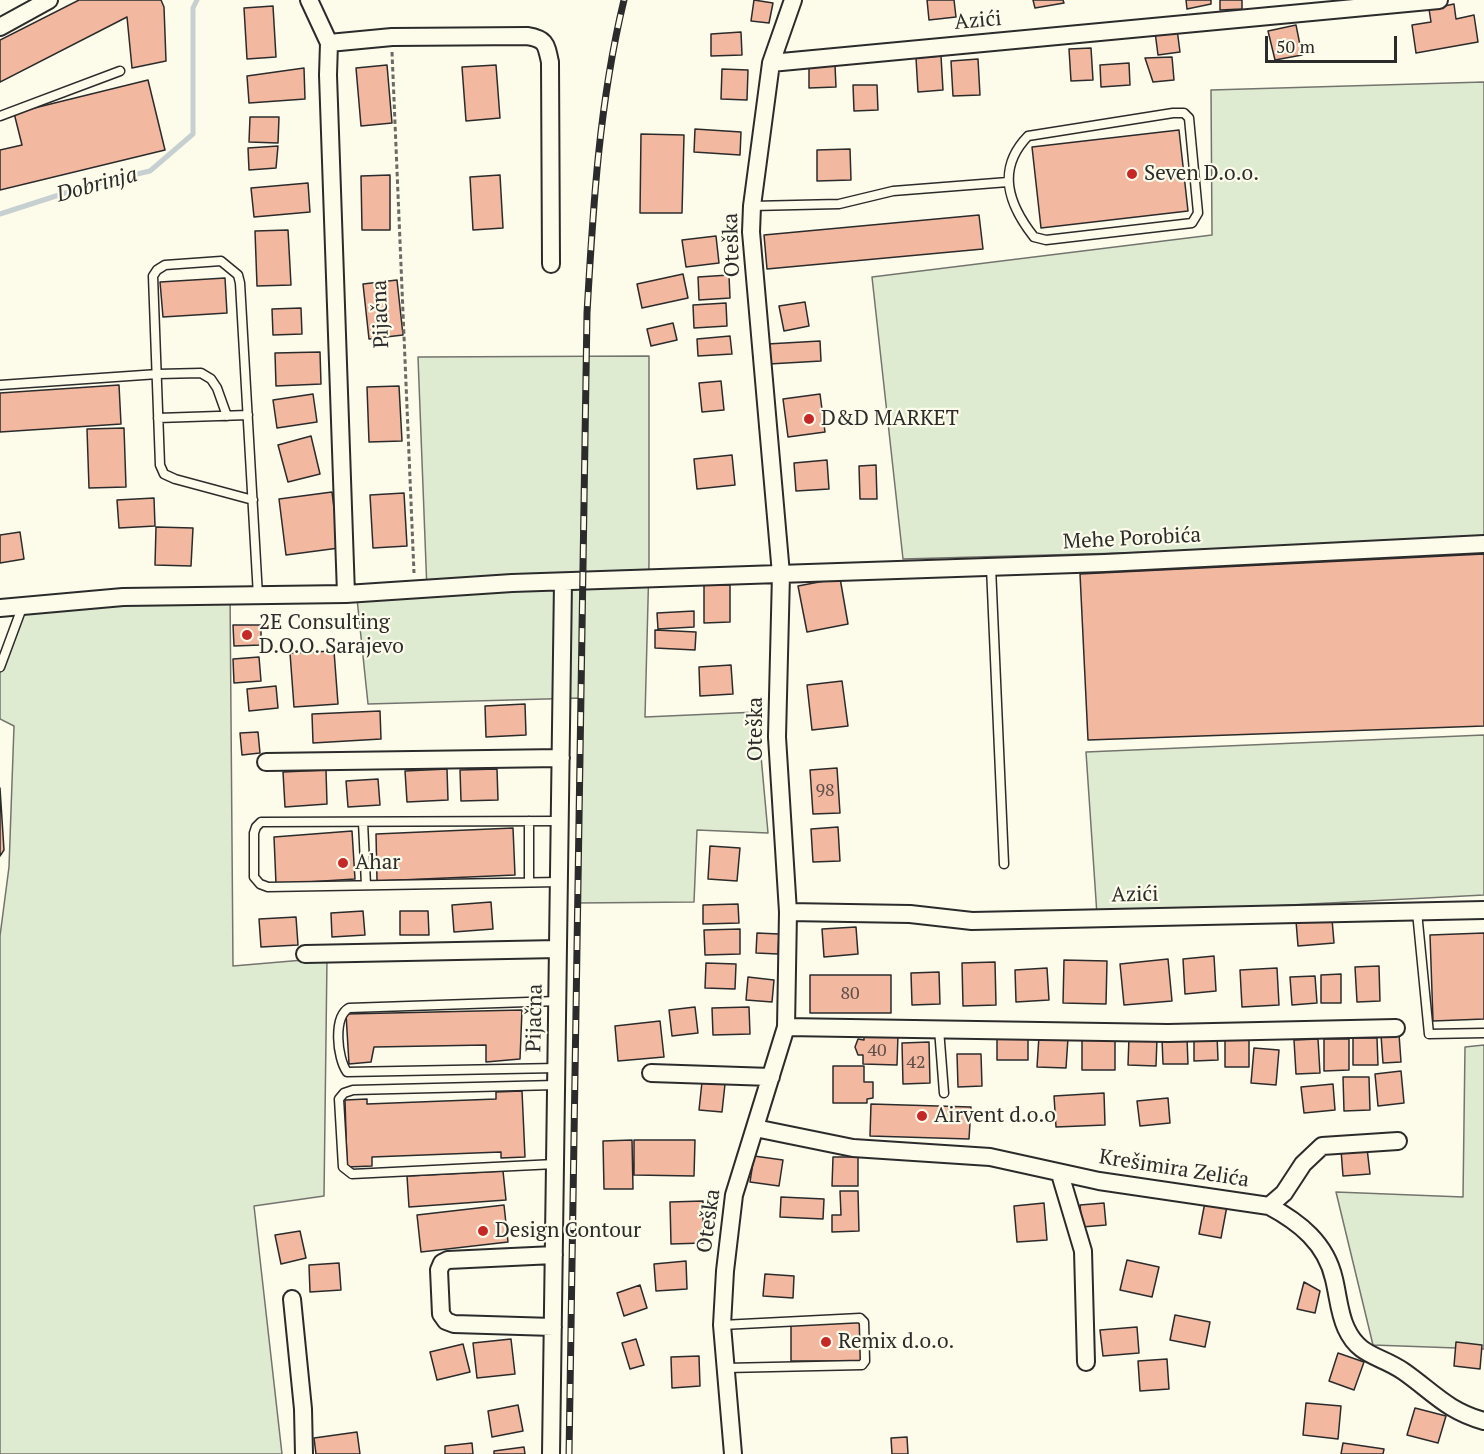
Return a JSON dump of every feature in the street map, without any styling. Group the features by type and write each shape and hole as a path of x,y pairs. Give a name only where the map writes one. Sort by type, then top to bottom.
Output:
{"street":[{"path":"309,0 329,44 346,594"},
{"name":"Oteška","path":"733,1454 722,1325 725,1270 734,1195 786,1027 788,912 777,737 781,574 754,266 752,206 771,63 793,0"},
{"name":"Azići","path":"771,63 1439,0"},
{"path":"0,27 37,2"},
{"path":"329,44 392,37 527,36 540,38 547,46 550,62 551,264"},
{"name":"Mehe Porobića","path":"781,574 991,567 1484,544"},
{"path":"0,608 123,597 346,594 563,582 781,574"},
{"name":"Pijačna","path":"551,1454 563,582"},
{"path":"266,762 561,758"},
{"name":"Azići","path":"788,912 910,914 972,921 1484,910"},
{"path":"305,954 558,949"},
{"path":"786,1027 1168,1033 1396,1028"},
{"path":"651,1073 771,1077"},
{"name":"Krešimira Zelića","path":"756,1128 853,1148 990,1157 1099,1182 1269,1206 1288,1217 1320,1246 1334,1277 1345,1327 1357,1345 1365,1352 1401,1369 1446,1405 1484,1421"},
{"path":"1269,1206 1284,1193 1311,1154 1322,1146 1398,1141"},
{"path":"1060,1174 1083,1251 1086,1362"},
{"path":"553,1327 454,1324 446,1321 441,1314 439,1270 442,1263 448,1260 554,1255"},
{"path":"292,1299 303,1409 304,1454"}],"lane":[{"path":"0,116 120,71"},
{"path":"1184,112 1189,118 1198,213 1192,223 1046,240 1034,237 1029,230 1013,204 1008,182 1010,166 1021,143 1028,136 1184,112"},
{"path":"752,206 839,204 893,191 1008,182"},
{"path":"253,500 175,479 164,474 160,465 153,276 165,265 221,261 238,275 240,283 253,500 258,596"},
{"path":"0,386 201,373 217,388 227,416"},
{"path":"159,418 248,415"},
{"path":"991,567 1004,864"},
{"path":"0,667 23,605"},
{"path":"529,821 529,882"},
{"path":"559,882 268,887 260,884 254,877 254,833 256,826 261,822 560,821"},
{"path":"363,822 366,885"},
{"path":"1418,912 1429,1034 1484,1033"},
{"path":"556,1068 347,1072 342,1065 338,1025 344,1011 349,1008 558,1001"},
{"path":"939,1029 944,1093"},
{"path":"555,1164 351,1174 343,1167 339,1099 344,1093 353,1090 556,1085"},
{"path":"722,1325 860,1318 864,1322 865,1360 862,1365 726,1368"}],"path":[{"name":"Pijačna","path":"392,37 415,590"}],"green space":[{"path":"1484,82 1484,543 903,559 872,277 1212,235 1211,90"},
{"path":"649,356 649,563 645,717 757,712 768,833 697,830 694,902 577,903 581,698 368,704 356,589 427,591 418,357"},
{"path":"230,590 233,966 327,958 324,1196 254,1206 282,1454 0,1454 0,936 9,867 14,726 0,719 0,656 22,606"},
{"path":"1484,735 1484,895 1097,915 1086,752"},
{"path":"1484,1045 1484,1349 1373,1345 1336,1192 1463,1197 1465,1047"}],"building":[{"path":"79,0 161,0 164,7 166,61 132,68 127,17 0,82 0,40"},
{"path":"754,0 773,3 769,23 751,21"},
{"path":"927,0 954,0 956,17 929,20"},
{"path":"1033,0 1063,0 1064,3 1035,8"},
{"path":"1186,0 1211,0 1211,4 1187,9"},
{"path":"1220,0 1242,0 1242,9 1220,10"},
{"path":"1454,4 1456,19 1474,15 1478,42 1416,53 1412,25 1431,22 1429,9"},
{"path":"273,6 276,57 247,59 244,8"},
{"path":"1296,25 1302,55 1275,60 1268,31"},
{"path":"1177,29 1180,52 1158,55 1155,32"},
{"path":"741,32 742,55 711,56 711,34"},
{"path":"1091,48 1093,80 1071,81 1069,49"},
{"path":"941,56 943,90 918,92 916,58"},
{"path":"1172,57 1174,80 1153,82 1145,58"},
{"path":"978,59 980,95 953,96 951,61"},
{"path":"1129,63 1130,85 1101,87 1100,65"},
{"path":"387,65 392,123 361,126 356,68"},
{"path":"496,65 500,118 466,121 462,67"},
{"path":"809,65 835,65 836,87 809,88"},
{"path":"304,68 305,99 249,103 247,76"},
{"path":"722,69 748,70 747,100 721,99"},
{"path":"148,80 165,150 0,190 0,150 22,145 14,113"},
{"path":"853,85 877,85 878,110 854,111"},
{"path":"250,117 279,117 278,143 249,142"},
{"path":"695,129 741,132 740,155 694,152"},
{"path":"1179,130 1188,211 1041,228 1032,147"},
{"path":"641,134 684,135 682,213 640,213"},
{"path":"278,146 276,168 249,170 248,148"},
{"path":"850,149 851,180 817,181 817,150"},
{"path":"390,175 390,230 362,230 361,176"},
{"path":"500,175 503,228 473,230 470,177"},
{"path":"308,183 310,212 254,217 251,188"},
{"path":"979,215 983,249 767,269 764,235"},
{"path":"288,230 291,285 257,286 255,231"},
{"path":"716,236 719,263 686,267 682,240"},
{"path":"683,274 688,298 642,308 637,284"},
{"path":"729,275 730,298 699,300 698,277"},
{"path":"225,278 227,313 163,317 160,282"},
{"path":"397,280 403,335 369,339 363,284"},
{"path":"805,302 809,326 784,331 779,306"},
{"path":"726,303 727,326 694,328 693,305"},
{"path":"301,308 302,334 273,335 272,309"},
{"path":"673,323 677,340 651,346 647,329"},
{"path":"730,336 732,354 698,356 697,339"},
{"path":"820,341 821,361 769,364 767,344"},
{"path":"320,352 321,384 276,386 275,353"},
{"path":"721,381 724,410 702,412 699,383"},
{"path":"119,385 121,424 0,432 0,393"},
{"path":"399,386 402,441 369,442 367,387"},
{"path":"313,394 317,422 277,428 273,400"},
{"path":"820,394 825,432 788,437 783,399"},
{"path":"124,428 126,487 89,488 87,429"},
{"path":"311,436 320,474 288,482 278,445"},
{"path":"732,455 735,485 697,489 694,459"},
{"path":"827,460 829,489 796,491 794,463"},
{"path":"876,465 877,499 860,499 859,466"},
{"path":"332,492 339,548 286,555 279,499"},
{"path":"404,493 407,546 373,548 370,495"},
{"path":"154,498 155,526 119,528 117,500"},
{"path":"156,527 193,528 191,566 155,565"},
{"path":"20,532 24,559 0,563 0,535"},
{"path":"1484,554 1484,726 1088,740 1080,574"},
{"path":"840,578 848,624 807,632 798,586"},
{"path":"704,585 730,585 730,622 704,623"},
{"path":"694,611 694,627 658,629 657,613"},
{"path":"233,625 261,625 261,645 234,646"},
{"path":"655,630 696,632 695,650 655,648"},
{"path":"334,651 338,704 294,707 290,653"},
{"path":"259,657 261,681 234,683 233,659"},
{"path":"731,665 733,694 700,696 699,667"},
{"path":"842,681 848,726 812,730 807,685"},
{"path":"276,686 278,708 249,711 247,689"},
{"path":"525,704 526,735 486,737 485,706"},
{"path":"380,711 381,739 313,743 312,714"},
{"path":"258,732 260,753 242,755 240,733"},
{"path":"837,768 840,813 813,814 810,770"},
{"path":"447,769 448,800 407,802 405,771"},
{"path":"497,769 498,800 461,801 460,770"},
{"path":"326,770 327,804 285,807 283,772"},
{"path":"378,779 380,805 348,807 346,781"},
{"path":"0,788 4,850 0,856"},
{"path":"838,827 840,861 813,862 811,829"},
{"path":"513,828 515,875 377,881 376,834"},
{"path":"352,831 355,879 276,884 274,837"},
{"path":"710,846 740,848 737,881 708,879"},
{"path":"491,902 493,929 454,932 452,905"},
{"path":"738,904 739,923 703,924 703,905"},
{"path":"363,911 365,935 332,937 331,913"},
{"path":"400,911 428,911 429,935 400,935"},
{"path":"296,917 298,945 261,947 259,919"},
{"path":"1332,919 1334,943 1298,946 1296,921"},
{"path":"856,927 858,954 824,957 822,929"},
{"path":"740,929 740,954 705,955 704,930"},
{"path":"757,933 779,934 778,954 756,953"},
{"path":"1484,933 1484,1019 1433,1021 1430,935"},
{"path":"1214,956 1216,991 1185,994 1183,959"},
{"path":"1168,959 1172,1001 1124,1005 1120,964"},
{"path":"1064,960 1107,961 1106,1004 1063,1003"},
{"path":"995,962 996,1005 963,1006 962,963"},
{"path":"706,963 736,964 735,989 705,988"},
{"path":"1379,966 1380,1001 1357,1002 1355,967"},
{"path":"1047,968 1049,1000 1016,1002 1015,970"},
{"path":"1277,968 1279,1005 1242,1007 1240,970"},
{"path":"939,972 940,1004 912,1005 911,973"},
{"path":"1341,974 1341,1003 1321,1003 1321,975"},
{"path":"810,975 891,975 891,1013 810,1013"},
{"path":"1315,976 1317,1003 1292,1005 1290,977"},
{"path":"748,977 774,980 772,1002 746,1000"},
{"path":"695,1007 698,1033 672,1036 669,1010"},
{"path":"749,1007 750,1034 713,1035 712,1008"},
{"path":"522,1010 520,1059 486,1062 486,1045 374,1047 371,1062 349,1064 346,1014"},
{"path":"660,1021 664,1057 618,1061 615,1026"},
{"path":"864,1033 898,1034 897,1065 863,1064 863,1055 858,1055 855,1047 858,1039 864,1040"},
{"path":"1399,1034 1401,1062 1383,1063 1381,1035"},
{"path":"1217,1035 1218,1060 1194,1061 1194,1036"},
{"path":"1039,1036 1068,1038 1066,1068 1037,1067"},
{"path":"1225,1036 1249,1036 1249,1067 1225,1067"},
{"path":"997,1037 1028,1037 1028,1060 997,1060"},
{"path":"1115,1037 1115,1070 1082,1070 1082,1038"},
{"path":"1129,1037 1157,1038 1156,1066 1128,1065"},
{"path":"1187,1038 1188,1064 1163,1064 1162,1039"},
{"path":"1353,1038 1377,1038 1378,1065 1353,1065"},
{"path":"1318,1039 1320,1073 1296,1074 1294,1040"},
{"path":"1324,1039 1349,1039 1349,1070 1324,1071"},
{"path":"929,1042 930,1083 903,1084 902,1043"},
{"path":"1254,1048 1279,1050 1276,1085 1251,1083"},
{"path":"957,1054 981,1054 982,1086 958,1087"},
{"path":"833,1066 864,1066 864,1082 873,1082 873,1098 867,1099 867,1103 833,1103"},
{"path":"1401,1071 1404,1103 1378,1106 1375,1074"},
{"path":"1343,1077 1369,1077 1370,1110 1344,1111"},
{"path":"702,1082 725,1084 722,1112 699,1110"},
{"path":"1333,1084 1335,1110 1304,1113 1301,1087"},
{"path":"522,1091 525,1157 501,1158 501,1152 372,1157 372,1166 347,1167 345,1100 367,1099 367,1104 496,1099 496,1092"},
{"path":"1104,1093 1105,1125 1056,1127 1054,1096"},
{"path":"1168,1098 1170,1123 1140,1126 1137,1101"},
{"path":"871,1104 971,1107 969,1139 870,1136"},
{"path":"632,1140 633,1189 604,1189 603,1141"},
{"path":"634,1140 695,1140 694,1176 634,1175"},
{"path":"1367,1148 1370,1174 1343,1176 1341,1150"},
{"path":"754,1156 783,1160 779,1186 750,1182"},
{"path":"833,1157 858,1157 858,1186 832,1186"},
{"path":"503,1171 506,1200 409,1207 407,1176"},
{"path":"840,1191 858,1191 859,1231 832,1232 832,1215 841,1215"},
{"path":"781,1197 824,1199 823,1219 780,1217"},
{"path":"703,1201 703,1243 671,1244 670,1202"},
{"path":"1205,1202 1227,1206 1221,1238 1199,1234"},
{"path":"1044,1203 1047,1240 1017,1242 1014,1206"},
{"path":"1104,1203 1106,1225 1082,1227 1080,1205"},
{"path":"504,1205 508,1242 421,1252 417,1215"},
{"path":"300,1231 306,1258 281,1264 275,1235"},
{"path":"1127,1260 1159,1267 1152,1297 1120,1290"},
{"path":"686,1261 687,1289 656,1291 654,1264"},
{"path":"339,1263 341,1290 310,1292 309,1265"},
{"path":"765,1274 794,1276 793,1298 763,1296"},
{"path":"1304,1282 1320,1291 1315,1313 1297,1309"},
{"path":"640,1285 647,1308 624,1316 617,1293"},
{"path":"1175,1315 1210,1322 1205,1347 1170,1340"},
{"name":"Remix d.o.o.","path":"791,1322 860,1322 861,1361 791,1361"},
{"path":"1137,1327 1139,1353 1103,1356 1100,1330"},
{"path":"511,1339 515,1374 477,1378 473,1343"},
{"path":"636,1339 644,1365 630,1369 622,1343"},
{"path":"1456,1342 1482,1345 1480,1369 1454,1366"},
{"path":"463,1344 470,1372 437,1380 430,1352"},
{"path":"1338,1353 1364,1362 1354,1390 1329,1381"},
{"path":"699,1356 700,1386 672,1388 671,1357"},
{"path":"1167,1359 1169,1389 1140,1391 1138,1361"},
{"path":"1306,1403 1341,1406 1338,1439 1303,1435"},
{"path":"518,1405 523,1431 492,1437 488,1411"},
{"path":"1415,1408 1446,1416 1438,1443 1407,1435"},
{"path":"357,1432 360,1454 316,1454 314,1438"},
{"path":"907,1437 908,1454 892,1454 891,1438"},
{"path":"472,1443 473,1454 445,1454 445,1446"},
{"path":"1343,1443 1384,1449 1383,1454 1341,1454"},
{"path":"524,1447 525,1454 494,1454 494,1451"}],"waterway":[{"name":"Dobrinja","path":"0,214 90,185 150,171 193,134 193,8 197,0"}],"railway":[{"path":"569,1454 587,313 603,117 615,39 624,0"}],"place":[{"name":"Seven D.o.o.","path":"1132,174"},
{"name":"D&D MARKET","path":"809,419"},
{"name":"2E Consulting D.O.O. Sarajevo","path":"247,635"},
{"name":"Ahar","path":"343,863"},
{"name":"Airvent d.o.o","path":"922,1116"},
{"name":"Design Contour","path":"483,1231"},
{"name":"Remix d.o.o.","path":"826,1342"}]}
